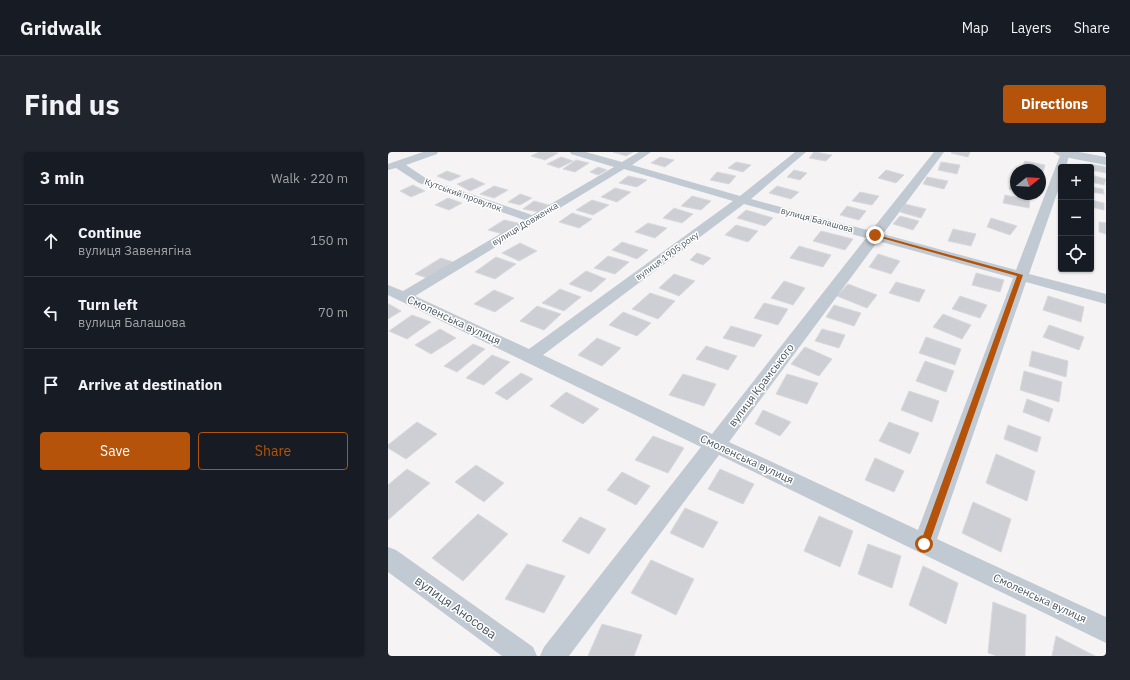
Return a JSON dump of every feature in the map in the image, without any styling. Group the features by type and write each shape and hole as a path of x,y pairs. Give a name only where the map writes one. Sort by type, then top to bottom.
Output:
{"street":[{"path":"392,165 433,152"},
{"name":"вулиця Балашова","path":"575,152 742,200 1106,299"},
{"name":"вулиця Довженка","path":"396,293 533,219 646,152"},
{"name":"вулиця 1905 року","path":"531,356 742,200 801,152"},
{"name":"вулиця Крамського","path":"553,656 939,152"},
{"path":"924,544 1062,153 1106,161"},
{"name":"Кутський провулок","path":"392,165 423,181 533,219"},
{"name":"Смоленська вулиця","path":"396,293 1106,630"},
{"name":"вулиця Аносова","path":"388,558 524,656"}],"building":[{"path":"539,152 558,153 545,160 531,156"},
{"path":"613,152 633,152 626,156"},
{"path":"814,152 832,155 826,161 809,158"},
{"path":"970,152 968,157 951,153"},
{"path":"561,157 573,161 559,168 547,164"},
{"path":"660,157 674,160 665,167 651,163"},
{"path":"576,160 589,163 575,172 563,169"},
{"path":"1025,161 1040,164 1024,164"},
{"path":"736,162 751,165 743,172 728,168"},
{"path":"941,162 960,165 957,174 938,170"},
{"path":"1094,165 1106,167 1106,173 1094,171"},
{"path":"598,167 607,170 598,175 590,172"},
{"path":"794,170 807,173 800,180 787,177"},
{"path":"886,170 904,175 896,183 878,178"},
{"path":"447,171 461,176 450,181 437,176"},
{"path":"717,172 736,176 729,184 710,180"},
{"path":"628,176 647,180 637,187 619,183"},
{"path":"1094,176 1106,179 1104,185 1094,183"},
{"path":"927,177 948,181 944,189 923,184"},
{"path":"472,178 485,184 470,191 457,184"},
{"path":"413,185 425,191 411,197 400,191"},
{"path":"494,186 508,190 494,198 480,194"},
{"path":"777,186 799,192 791,199 769,193"},
{"path":"615,188 631,192 617,202 601,197"},
{"path":"1094,188 1103,189 1104,194 1094,192"},
{"path":"860,192 879,196 872,205 852,201"},
{"path":"520,194 532,198 520,205 508,202"},
{"path":"1005,195 1010,196 1010,200 1030,200 1029,208 1003,203"},
{"path":"692,196 711,201 701,210 681,206"},
{"path":"448,198 462,203 449,210 435,205"},
{"path":"592,200 609,205 593,215 576,210"},
{"path":"534,201 549,205 539,212 523,209"},
{"path":"1094,201 1104,203 1104,210 1094,208"},
{"path":"905,204 926,209 921,218 900,212"},
{"path":"847,206 866,211 859,220 840,215"},
{"path":"674,208 693,214 682,223 663,218"},
{"path":"746,210 773,218 765,226 737,218"},
{"path":"572,213 592,219 579,228 559,222"},
{"path":"900,216 919,221 913,230 893,224"},
{"path":"991,218 1017,226 1010,235 987,227"},
{"path":"504,220 518,223 503,234 488,230"},
{"path":"1099,222 1106,223 1106,234 1099,232"},
{"path":"648,223 667,228 655,238 635,232"},
{"path":"736,225 758,231 748,242 725,235"},
{"path":"953,229 976,234 971,246 948,241"},
{"path":"821,231 853,239 845,250 813,241"},
{"path":"622,242 648,250 637,259 612,250"},
{"path":"520,243 537,251 519,261 502,253"},
{"path":"799,246 831,255 823,267 790,258"},
{"path":"697,253 711,258 703,265 690,260"},
{"path":"878,254 900,261 891,274 869,267"},
{"path":"608,256 629,262 615,274 594,268"},
{"path":"496,257 516,264 495,279 475,272"},
{"path":"441,258 453,262 427,278 415,274"},
{"path":"586,271 606,279 591,292 569,284"},
{"path":"976,273 1004,280 1000,292 972,285"},
{"path":"674,274 695,281 679,296 659,288"},
{"path":"784,281 805,288 793,305 771,298"},
{"path":"896,282 925,290 919,302 889,293"},
{"path":"848,284 877,295 867,308 837,296"},
{"path":"560,289 581,297 564,311 542,303"},
{"path":"494,290 514,298 495,312 474,304"},
{"path":"650,293 675,301 658,319 632,309"},
{"path":"960,296 987,305 980,318 952,309"},
{"path":"1048,296 1084,307 1081,322 1043,310"},
{"path":"764,303 788,309 778,325 754,318"},
{"path":"388,304 401,311 388,319"},
{"path":"834,305 861,313 854,326 826,317"},
{"path":"537,306 561,314 544,330 520,321"},
{"path":"623,312 651,323 637,336 609,325"},
{"path":"943,314 971,325 962,339 933,327"},
{"path":"412,315 431,322 407,339 389,331"},
{"path":"1049,325 1084,337 1079,350 1043,337"},
{"path":"731,326 762,335 754,347 723,338"},
{"path":"440,329 456,338 431,354 415,345"},
{"path":"822,329 845,335 839,348 815,341"},
{"path":"926,337 961,349 955,365 919,353"},
{"path":"597,338 621,348 602,366 578,355"},
{"path":"473,344 485,349 457,372 444,366"},
{"path":"706,346 737,356 728,370 696,359"},
{"path":"805,347 832,359 819,376 791,364"},
{"path":"1032,351 1068,361 1066,377 1029,366"},
{"path":"492,355 510,362 484,385 466,378"},
{"path":"925,361 954,371 946,392 916,381"},
{"path":"1024,371 1062,382 1059,402 1020,390"},
{"path":"521,373 533,379 507,400 495,393"},
{"path":"683,374 716,384 704,406 669,395"},
{"path":"787,374 818,383 807,404 776,394"},
{"path":"909,391 939,401 932,422 901,410"},
{"path":"566,392 599,409 583,424 550,406"},
{"path":"1027,399 1053,409 1049,422 1023,412"},
{"path":"763,410 791,422 780,436 755,424"},
{"path":"417,422 437,434 406,459 388,448 388,445"},
{"path":"889,422 919,433 910,454 879,441"},
{"path":"1008,425 1041,437 1037,452 1004,439"},
{"path":"653,436 684,448 668,473 635,460"},
{"path":"996,454 1035,471 1027,501 986,483"},
{"path":"875,458 904,471 894,492 865,480"},
{"path":"476,465 504,483 484,502 455,482"},
{"path":"407,469 430,483 388,520 388,485"},
{"path":"720,469 754,484 743,504 708,489"},
{"path":"622,472 650,486 636,505 607,490"},
{"path":"973,502 1011,519 1001,552 962,533"},
{"path":"685,508 718,522 703,548 670,533"},
{"path":"478,514 508,534 463,581 432,558"},
{"path":"819,516 853,531 840,567 804,551"},
{"path":"580,517 606,529 589,554 562,541"},
{"path":"868,544 901,556 892,588 858,574"},
{"path":"651,560 694,579 676,615 631,593"},
{"path":"527,564 565,576 544,613 505,599"},
{"path":"923,566 958,583 946,624 909,605"},
{"path":"993,602 1026,615 1025,656 997,656 988,653"},
{"path":"602,624 642,635 634,656 588,656"},
{"path":"1056,636 1095,656 1052,656"}],"route":[{"path":"875,235 1020,275 924,544"}]}
